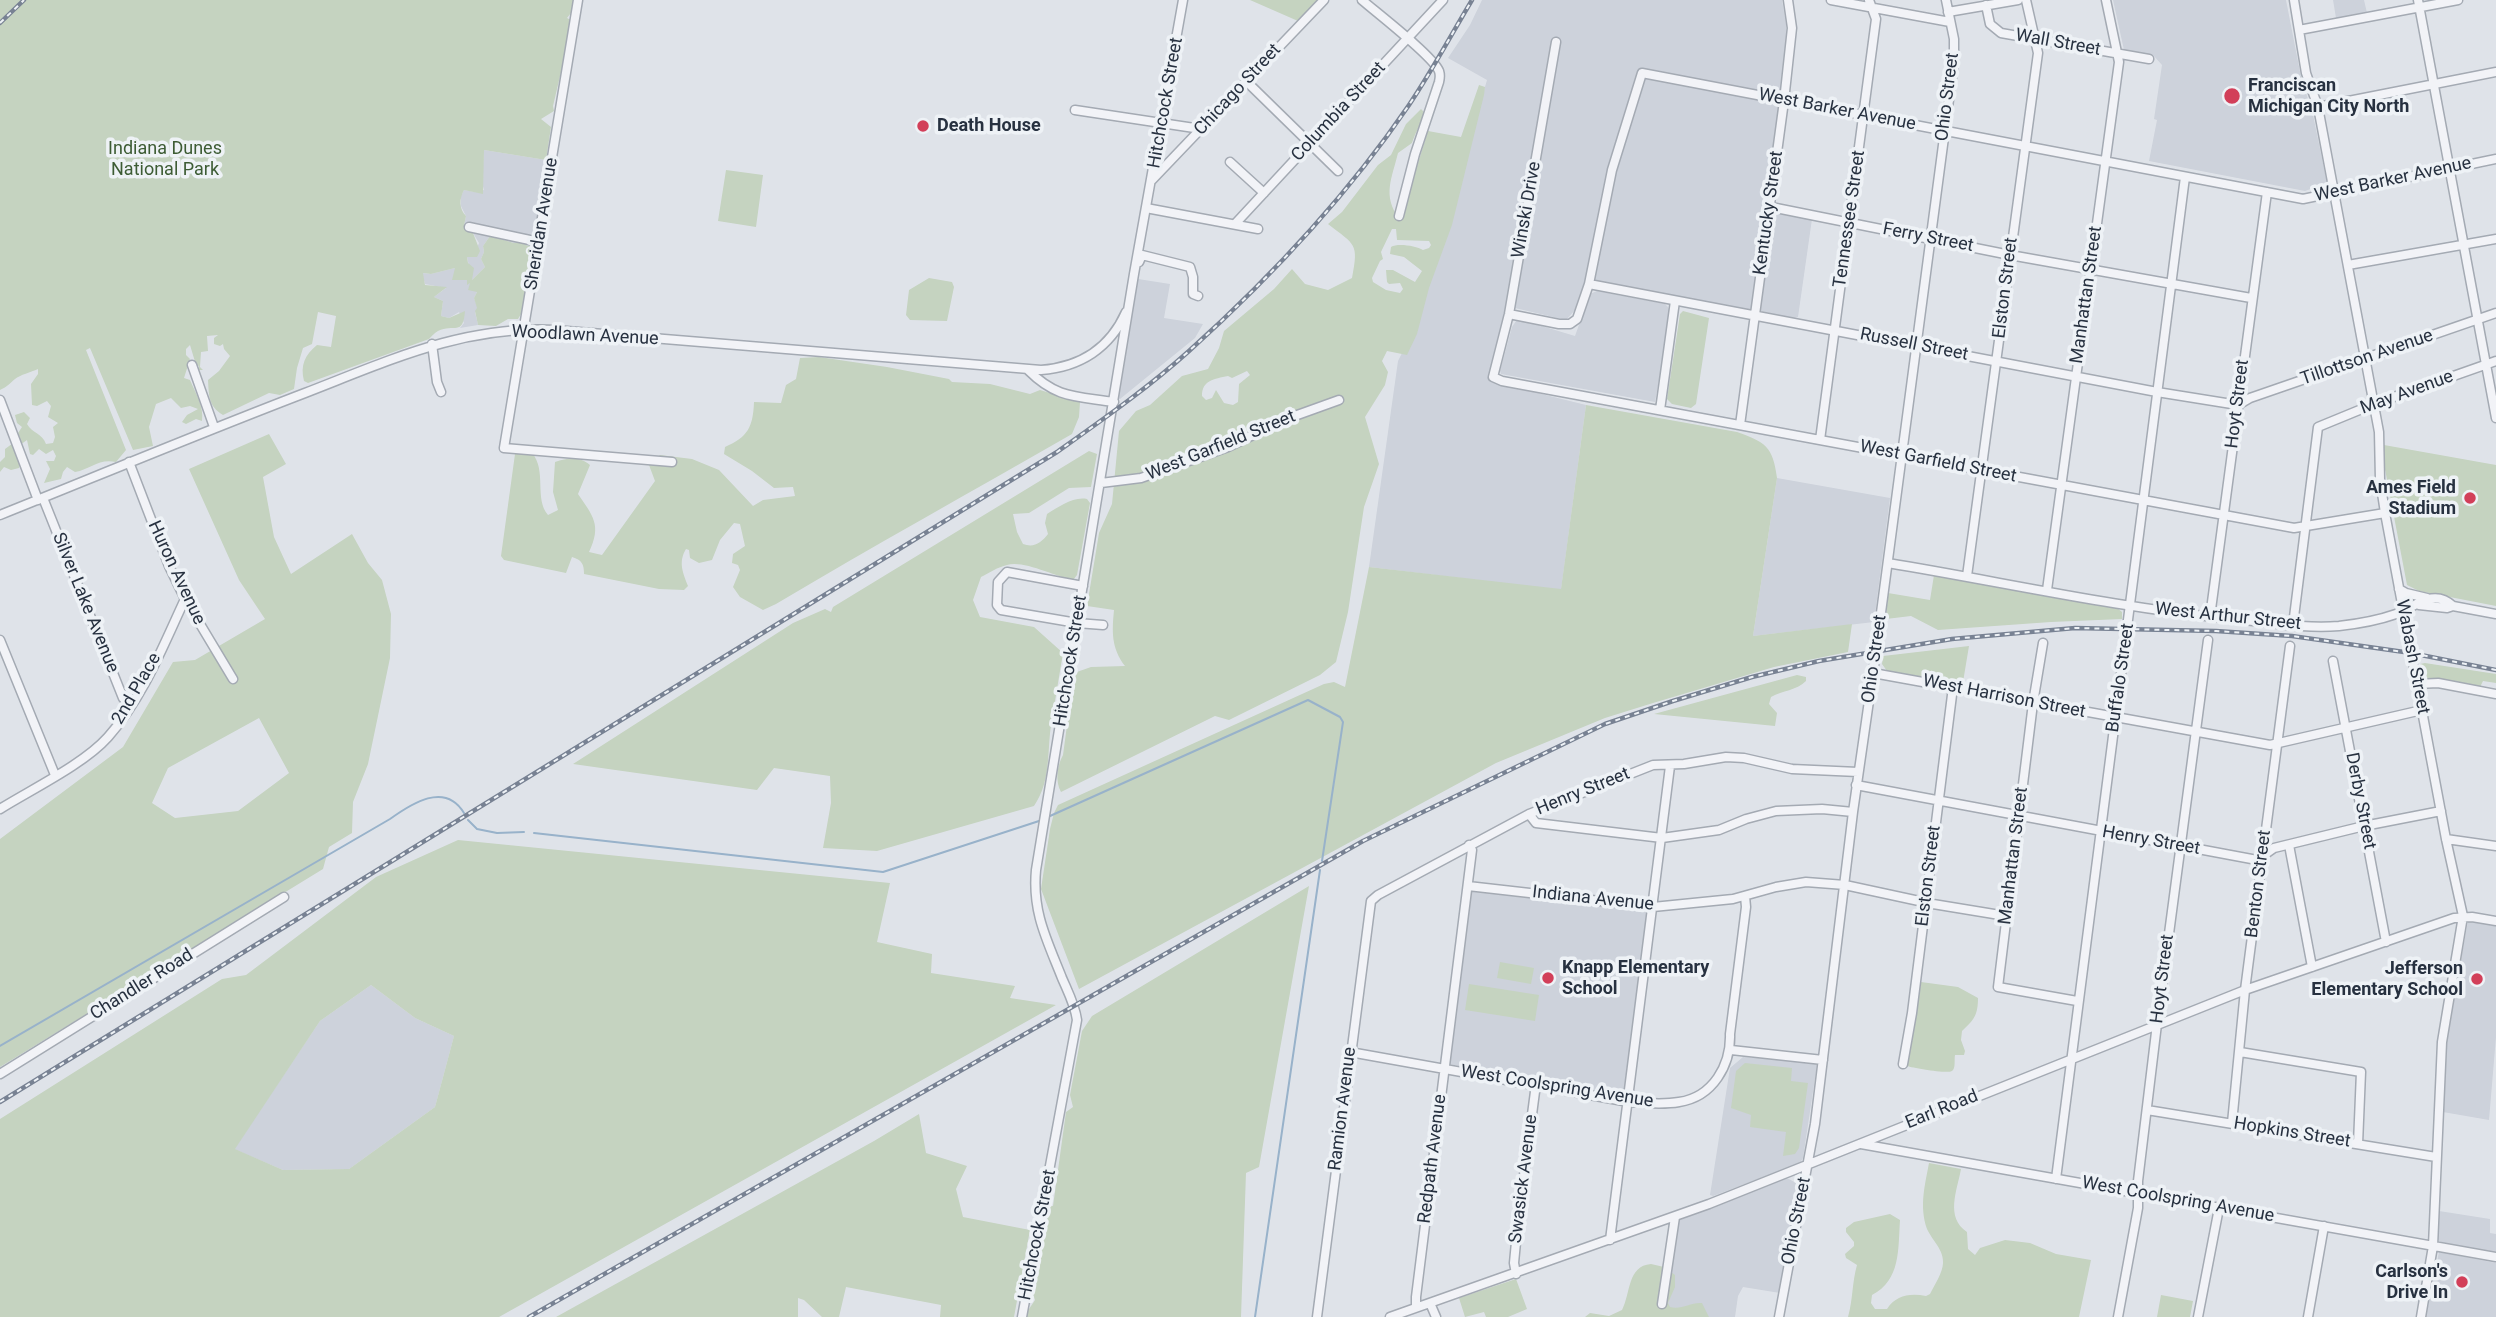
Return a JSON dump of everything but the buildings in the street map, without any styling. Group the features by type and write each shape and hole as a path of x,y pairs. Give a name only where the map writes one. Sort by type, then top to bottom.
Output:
{"street":[{"name":"Sheridan Avenue","path":"578,0 504,447 672,462"},
{"name":"Hitchcock Street","path":"1023,1317 1077,1020 1074,1006 1042,930 1034,889 1134,274 1183,0"},
{"name":"Chicago Street","path":"1152,180 1324,0"},
{"path":"1362,0 1408,39 1440,73 1399,216"},
{"name":"Columbia Street","path":"1235,224 1443,0"},
{"name":"Kentucky Street","path":"1740,425 1784,101 1792,27 1788,0"},
{"path":"1831,0 1870,3 1950,22"},
{"name":"Ohio Street","path":"1779,1317 1808,1165 1823,1060 1856,785 1954,62 1954,40 1946,0"},
{"path":"1948,12 2018,0"},
{"name":"Elston Street","path":"1968,576 1980,470 2038,53 2026,0"},
{"name":"Manhattan Street","path":"2047,590 2119,62 2106,0"},
{"name":"Wabash Street","path":"2294,0 2306,73 2318,107 2335,191 2379,432 2380,480 2385,513 2463,916 2442,1042 2433,1245 2421,1317"},
{"path":"2299,30 2419,4 2458,0"},
{"name":"Tennessee Street","path":"1820,440 1876,19 1870,3"},
{"path":"2419,4 2496,418"},
{"name":"Wall Street","path":"1986,5 1990,24 1995,30 2148,59"},
{"name":"Winski Drive","path":"1493,377 1509,314 1556,42"},
{"path":"2318,107 2496,72"},
{"name":"West Barker Avenue","path":"1509,314 1570,324 1577,320 1589,284 1612,170 1642,73 2303,199 2496,159"},
{"path":"1246,81 1338,171"},
{"path":"1075,110 1201,129"},
{"path":"1230,162 1264,193"},
{"name":"Buffalo Street","path":"2056,1179 2185,177"},
{"name":"Hoyt Street","path":"2210,617 2267,192"},
{"name":"Ferry Street","path":"1771,207 2010,255 2251,298"},
{"path":"1146,208 1258,229"},
{"path":"469,228 539,242"},
{"path":"2348,265 2496,239"},
{"path":"1134,274 1142,255 1186,265 1190,267 1193,277 1193,294 1198,296"},
{"name":"Russell Street","path":"1589,284 2238,405"},
{"path":"1660,410 1675,301"},
{"name":"Woodlawn Avenue","path":"0,515 214,427 432,344 481,334 523,329 1028,370 1062,368 1094,353 1114,334 1130,303"},
{"name":"Tillottson Avenue","path":"2238,405 2250,398 2496,313"},
{"path":"432,344 441,392"},
{"name":"May Avenue","path":"2304,527 2318,426 2496,361"},
{"path":"192,365 214,427"},
{"path":"1028,370 1056,392 1114,402"},
{"name":"West Garfield Street","path":"1493,377 1502,381 2294,528 2385,513"},
{"name":"Silver Lake Avenue","path":"0,400 123,698 131,706"},
{"name":"West Garfield Street","path":"1101,483 1134,481 1228,447 1289,418 1339,400"},
{"name":"Huron Avenue","path":"129,462 169,566 185,599 233,679"},
{"path":"2293,625 2304,527"},
{"name":"West Arthur Street","path":"1888,563 2131,607 2293,625 2345,625 2395,615 2404,610"},
{"path":"1083,586 1010,572 1003,574 998,582 997,605 1001,610 1103,625"},
{"path":"2399,589 2413,595 2448,601 2453,606"},
{"path":"2404,610 2430,598"},
{"name":"2nd Place","path":"0,809 100,744 131,706 185,599"},
{"path":"2404,610 2423,604 2496,614"},
{"name":"Hoyt Street","path":"2118,1317 2138,1208 2157,1024 2208,639"},
{"path":"0,640 55,775"},
{"name":"Manhattan Street","path":"2043,643 2018,815 1998,987 2077,1001"},
{"name":"Benton Street","path":"2232,1124 2245,990 2290,646"},
{"name":"Derby Street","path":"2333,661 2386,942"},
{"name":"West Harrison Street","path":"1873,673 2270,745 2422,710"},
{"path":"2417,684 2438,684 2496,695"},
{"name":"Elston Street","path":"1903,1064 1912,1013 1953,687"},
{"name":"Henry Street","path":"1371,901 1529,814 1653,765 1670,766 1726,757 1744,758 1792,769 1858,772"},
{"path":"1610,1240 1670,766"},
{"name":"Henry Street","path":"1856,785 2256,860 2264,854 2289,845 2364,826 2441,811"},
{"path":"1529,814 1536,823 1662,838 1719,830 1776,811 1822,809 1853,812"},
{"path":"2446,839 2496,844"},
{"name":"Redpath Avenue","path":"1416,1307 1443,1068 1468,886 1472,850 1469,845"},
{"path":"2289,845 2312,967"},
{"name":"Indiana Avenue","path":"1468,886 1653,907 1745,896 1796,883 1845,885 2006,916"},
{"path":"1745,896 1730,1034 1731,1050 1823,1060"},
{"name":"Chandler Road","path":"0,1073 284,897"},
{"name":"Ramion Avenue","path":"1317,1317 1371,901"},
{"name":"Earl Road","path":"1390,1317 1675,1217 2245,990 2463,916 2496,921"},
{"name":"West Coolspring Avenue","path":"1350,1052 1629,1102 1660,1104 1682,1102 1701,1095 1716,1080 1731,1050"},
{"path":"2240,1052 2361,1072 2358,1144"},
{"name":"Swasick Avenue","path":"1516,1274 1514,1263 1518,1219 1536,1084"},
{"name":"Hopkins Street","path":"2147,1110 2436,1157"},
{"name":"West Coolspring Avenue","path":"1859,1144 2496,1257"},
{"path":"2198,1317 2219,1208"},
{"path":"1662,1304 1675,1217"},
{"path":"2308,1317 2324,1226"},
{"path":"1430,1303 1436,1317"}],"shaded area":[{"path":"1482,0 1782,0 1786,24 1787,45 1751,310 1586,281 1575,310 1566,320 1515,308 1506,313 1489,381 1586,405 1561,590 1369,567 1398,361 1418,321 1487,80 1448,58 1470,25"},
{"name":"Franciscan Michigan City North","path":"2113,0 2286,0 2302,82 2312,110 2327,183 2305,191 2149,161 2157,120 2154,119 2162,65 2153,55 2124,50"},
{"path":"2333,0 2364,0 2367,13 2336,18"},
{"path":"484,150 546,160 533,244 528,246 490,236 483,246 481,259 485,267 472,280 467,257 474,256 479,243 473,233 464,226 466,216 461,206 461,196 464,190 484,190"},
{"path":"1779,213 1812,219 1798,317 1793,318 1760,311 1773,220"},
{"path":"455,268 467,280 467,284 471,282 477,292 474,298 478,308 475,312 478,325 460,328 464,323 459,312 449,318 441,316 443,301 434,297 446,288 425,284 422,273 431,274"},
{"path":"1138,279 1170,284 1164,318 1203,324 1195,338 1120,399 1118,398"},
{"path":"1597,291 1665,304 1668,307 1668,330 1655,402 1501,374 1512,327 1516,321 1525,321 1575,336 1590,294"},
{"path":"1777,478 1890,498 1874,622 1753,636"},
{"name":"Knapp Elementary School","path":"1476,889 1647,912 1626,1086 1623,1091 1612,1094 1449,1064 1469,895"},
{"name":"Jefferson Elementary School","path":"2468,921 2496,925 2496,1037 2489,1120 2443,1112 2443,1065"},
{"path":"371,985 415,1018 454,1036 435,1107 349,1169 283,1170 234,1149 320,1021"},
{"path":"1743,1057 1814,1062 1817,1065 1803,1158 1800,1163 1713,1196 1710,1195 1730,1068"},
{"path":"1783,1178 1796,1183 1797,1191 1780,1293 1743,1287 1738,1296 1735,1317 1661,1317 1677,1220"},
{"path":"2439,1211 2490,1219 2490,1233 2496,1234 2496,1252 2439,1241"},
{"path":"2439,1252 2496,1263 2496,1317 2426,1317"}],"green space":[{"name":"Indiana Dunes National Park","path":"0,0 574,0 575,8 567,18 573,21 554,111 541,119 551,127 546,160 484,150 483,194 464,190 461,200 466,216 464,226 473,233 480,251 477,257 467,257 468,263 474,268 472,280 485,267 481,259 483,246 490,236 528,246 533,244 524,309 518,319 508,319 496,326 478,325 474,298 477,292 468,290 470,283 467,285 467,280 452,280 455,268 431,274 423,273 425,285 447,287 434,297 443,301 441,316 449,318 465,311 460,327 438,331 429,339 308,383 304,381 304,361 317,345 331,347 336,316 318,312 312,344 303,348 294,389 280,395 269,393 223,415 212,404 208,380 230,356 223,344 214,344 214,338 218,335 207,336 208,351 201,352 200,367 203,370 198,370 199,366 196,365 190,345 186,349 186,355 190,359 184,378 190,380 197,395 202,421 196,419 186,424 182,422 187,415 198,409 190,406 181,408 171,398 156,404 149,427 153,446 133,450 90,348 86,350 126,450 116,462 100,463 75,472 67,467 61,479 44,483 50,469 46,461 54,461 56,456 53,450 46,454 39,449 33,455 30,454 27,440 17,447 19,468 11,470 4,467 0,472 0,462 5,457 5,449 20,438 18,433 22,427 17,423 15,415 24,412 30,418 27,424 46,444 53,443 53,427 58,423 48,417 51,406 47,401 37,406 32,405 31,384 38,374 38,369 17,378 0,390"},
{"path":"1250,0 1318,0 1298,21"},
{"path":"1479,85 1485,87 1452,225 1429,288 1417,334 1407,355 1387,351 1382,361 1388,372 1385,385 1365,417 1379,464 1364,507 1348,612 1336,662 1320,675 1229,720 1215,716 1061,792 1058,783 1059,764 1063,755 1074,673 1091,667 1125,666 1117,653 1114,639 1114,610 1087,606 1099,533 1112,504 1119,431 1136,411 1150,405 1182,376 1208,369 1224,331 1274,289 1292,269 1305,284 1328,290 1352,278 1355,258 1353,246 1328,224 1342,212 1378,165 1391,155 1406,124 1421,109 1424,112 1412,143 1398,153 1391,179 1391,202 1399,218 1428,131 1461,137","holes":["1392,229 1396,229 1397,240 1429,241 1431,245 1423,250 1398,245 1391,247 1390,254 1404,257 1422,271 1415,282 1393,270 1386,270 1387,282 1400,283 1403,289 1400,293 1386,290 1373,282 1372,278 1383,259 1381,252","1247,371 1250,375 1239,384 1238,402 1233,405 1224,403 1216,390 1212,398 1206,400 1202,396 1204,387 1210,381 1228,376 1232,378"]},
{"path":"726,170 763,175 756,227 718,221"},
{"path":"929,278 952,282 954,287 947,321 910,320 906,315 909,290"},
{"path":"1683,311 1709,318 1696,404 1691,408 1672,404 1667,399 1680,314"},
{"path":"819,357 887,367 949,379 952,382 990,384 1030,394 1040,390 1080,402 1079,417 1072,434 763,610 740,597 733,587 740,570 738,565 732,563 733,554 745,546 740,524 734,523 720,540 712,560 699,563 690,558 689,550 686,549 682,563 688,586 684,590 659,589 584,574 582,563 572,557 566,573 504,560 501,556 515,454 532,453 536,460 542,501 548,515 558,510 553,492 555,462 573,459 590,465 578,494 594,521 595,535 589,552 602,555 655,481 649,465 660,455 692,459 719,470 753,506 763,500 795,496 793,487 774,488 724,454 725,447 748,430 754,402 781,403 786,385 796,379 800,358"},
{"path":"1586,405 1737,432 1766,447 1773,459 1777,478 1753,636 1852,624 1848,652 1774,667 1605,718 1496,763 1079,989 1041,889 1050,829 1058,805 1324,684 1334,682 1345,687 1369,567 1561,589"},
{"path":"269,434 286,464 263,477 274,537 291,574 352,534 368,563 382,580 391,614 390,658 368,764 353,802 352,833 329,847 323,869 0,1067 0,839 123,747 173,662 195,660 265,619 239,580 189,469","holes":["259,718 289,773 238,811 175,818 152,803 168,768"]},
{"path":"2384,445 2496,465 2496,606 2419,591 2407,585 2384,464"},
{"path":"1089,451 1097,454 1091,487 1069,488 1029,513 1013,514 1023,544 1034,545 1048,534 1045,523 1047,514 1061,505 1087,499 1090,503 1077,575 1073,580 1031,567 1007,565 981,577 973,600 980,617 1034,627 1063,653 1051,725 1046,777 1034,806 877,851 823,848 831,803 830,776 774,768 757,790 573,764 793,623 825,609 831,612 833,607"},
{"path":"1934,575 2117,608 2122,612 2122,619 1938,630 1911,616 1886,619 1888,593 1930,600"},
{"path":"1969,646 1963,682 1959,684 1887,671 1882,664 1883,656"},
{"path":"2420,664 2496,674 2496,683 2483,681 2480,687 2437,678 2426,679 2422,676"},
{"path":"1797,675 1806,677 1806,681 1798,687 1771,697 1769,704 1777,713 1775,726 1654,714"},
{"path":"458,840 890,883 877,942 932,954 931,973 1015,986 1010,998 1056,1005 499,1317 0,1317 0,1119 222,979 246,975 376,877","holes":["371,985 415,1018 454,1036 435,1107 349,1169 283,1170 235,1149 320,1021"]},
{"path":"1309,886 1259,1167 1246,1173 1241,1317 1026,1317 1035,1300 1033,1294 1048,1206 1053,1206 1066,1112 1073,1107 1070,1095 1082,1031 1092,1016"},
{"path":"1500,962 1534,968 1531,984 1497,978"},
{"path":"1921,982 1958,987 1978,998 1974,1017 1962,1031 1964,1055 1955,1055 1953,1070 1949,1072 1907,1066"},
{"path":"1469,984 1539,995 1535,1021 1465,1010"},
{"path":"1745,1063 1792,1068 1791,1081 1808,1083 1799,1148 1795,1154 1783,1156 1786,1132 1750,1127 1751,1115 1731,1108 1736,1071"},
{"path":"919,1114 926,1153 967,1166 956,1189 963,1217 1030,1230 1014,1317 940,1317 941,1305 846,1287 839,1317 822,1317 804,1300 798,1298 798,1317 556,1317 874,1141"},
{"path":"1929,1163 1961,1169 1954,1211 1960,1226 1967,1232 1968,1249 1975,1255 1980,1248 2005,1240 2030,1243 2056,1254 2091,1260 2079,1317 1848,1317 1857,1265 1846,1258 1845,1254 1854,1246 1854,1242 1846,1228 1854,1222 1890,1214 1900,1220 1896,1263 1888,1281 1872,1295 1871,1303 1875,1309 1887,1309 1904,1296 1926,1296 1936,1283 1942,1271 1943,1258 1927,1229 1923,1212"},
{"path":"1651,1264 1664,1267 1675,1275 1675,1287 1668,1303 1670,1307 1702,1303 1709,1317 1585,1317 1590,1313 1609,1316 1622,1310 1634,1275 1643,1266"},
{"path":"1516,1279 1527,1309 1508,1317 1486,1317 1484,1312 1465,1317 1459,1298"},
{"path":"2161,1295 2193,1301 2190,1317 2157,1317"}],"waterway":[{"path":"1050,816 1308,700 1340,717 1343,722 1322,861"},
{"path":"0,1046 408,807 428,798 438,797 456,803 464,813"},
{"path":"468,820 477,829 497,833 524,832"},
{"path":"534,833 883,872 1039,821"},
{"path":"1255,1317 1320,870"}],"railway":[{"path":"0,23 24,0"},
{"path":"0,1102 1057,452 1124,403 1173,365 1219,323 1278,265 1334,204 1409,105 1472,0"},
{"path":"529,1317 1363,841 1605,724 1673,701 1752,677 1819,661 1952,639 2075,628 2216,631 2292,636 2411,653 2496,670"}],"place":[{"name":"Franciscan Michigan City North","path":"2232,96"},
{"name":"Death House","path":"923,126"},
{"name":"Ames Field Stadium","path":"2470,498"},
{"name":"Knapp Elementary School","path":"1548,978"},
{"name":"Jefferson Elementary School","path":"2477,979"},
{"name":"Carlson's Drive In","path":"2462,1282"}]}
